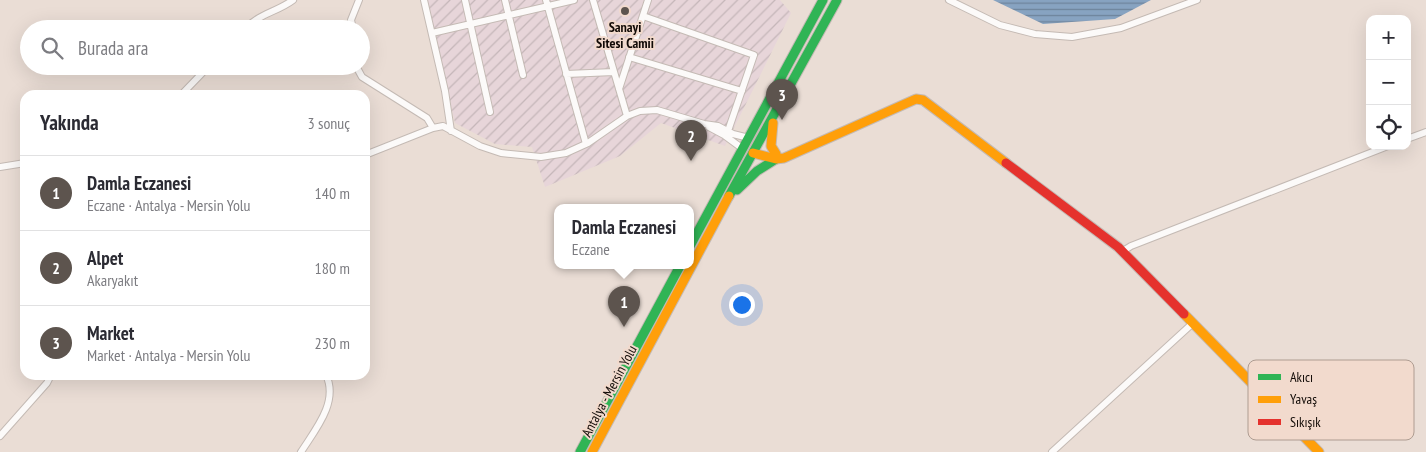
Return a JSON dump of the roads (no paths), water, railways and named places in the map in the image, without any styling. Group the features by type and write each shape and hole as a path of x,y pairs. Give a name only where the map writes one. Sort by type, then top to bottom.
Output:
{"main road":[{"path":"694,239 823,0"},
{"name":"Antalya - Mersin Yolu","path":"694,260 837,0"},
{"path":"724,204 750,176 779,157 910,101 916,99 923,100 1122,251 1248,379"},
{"path":"774,114 770,140 771,146 779,157"},
{"path":"749,138 758,143"},
{"path":"743,149 753,153 779,157"},
{"name":"Antalya - Mersin Yolu","path":"580,452 678,269"},
{"name":"Antalya - Mersin Yolu","path":"592,452 689,269"},
{"path":"1308,440 1320,452"}],"street":[{"path":"253,20 284,7 294,0"},
{"path":"352,20 359,0"},
{"path":"424,0 446,91 451,131"},
{"path":"464,0 490,112"},
{"path":"506,0 523,75"},
{"path":"432,33 546,3 574,0"},
{"path":"593,0 627,116"},
{"path":"619,89 648,0"},
{"path":"949,0 1000,25 1035,34 1072,37 1121,28 1197,0"},
{"path":"546,3 586,144"},
{"path":"643,16 754,55 728,131"},
{"path":"629,57 742,91"},
{"path":"566,74 614,72"},
{"path":"187,90 201,75"},
{"path":"361,75 427,118 433,128"},
{"path":"370,153 433,128 443,126 480,146 516,156 541,157 566,153 586,144 627,116 640,111 657,110 704,124 718,126 749,138"},
{"path":"704,124 724,135 743,149"},
{"path":"1411,138 1426,132"},
{"path":"758,143 779,157"},
{"path":"1122,251 1378,150"},
{"path":"0,167 20,164"},
{"path":"1052,452 1193,323"},
{"path":"0,436 48,380"},
{"path":"301,452 330,402 331,390 328,380"}],"water":[{"path":"993,0 1151,0 1115,19 1043,24"}],"place":[{"name":"Sanayi Sitesi Camii","path":"625,11"},
{"name":"Market","path":"782,120"},
{"name":"Alpet","path":"691,161"},
{"name":"Damla Eczanesi","path":"624,327"}]}
